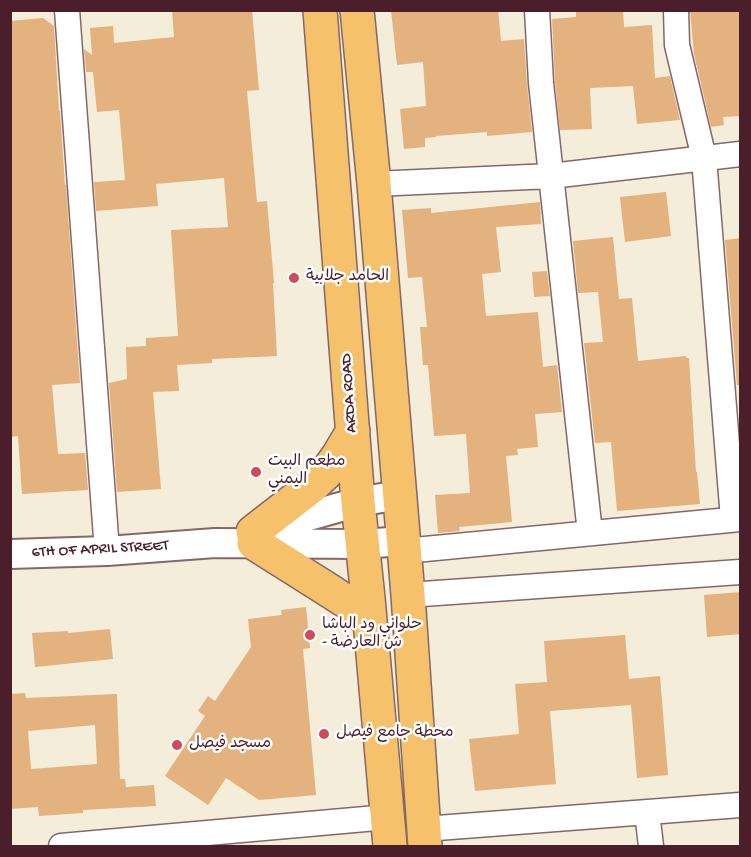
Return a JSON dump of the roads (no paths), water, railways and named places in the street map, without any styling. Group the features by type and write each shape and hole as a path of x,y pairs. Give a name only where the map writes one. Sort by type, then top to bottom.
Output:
{"main road":[{"name":"ARDA ROAD","path":"320,10 358,502 389,832"},
{"path":"357,10 374,184 408,595 424,838"},
{"path":"353,431 326,473 253,537 350,604 370,622"}],"street":[{"path":"67,10 107,551"},
{"path":"537,10 541,83 590,533"},
{"path":"404,546 590,533 737,519 704,159 677,45 676,10"},
{"path":"374,184 551,176 741,154"},
{"path":"253,537 358,502 399,495"},
{"name":"6TH OF APRIL STREET","path":"10,554 107,551 202,544 253,537 404,546"},
{"path":"408,595 741,572"},
{"path":"424,838 647,812 741,804"},
{"path":"647,812 651,846"},
{"path":"61,846 389,832"}],"place":[{"name":"الحامد جلابية","path":"294,278"},
{"name":"مطعم البيت اليمني","path":"256,472"},
{"name":"حلواني ود الباشا - ش العارضة","path":"310,635"},
{"name":"محطة جامع فيصل","path":"324,734"},
{"name":"مسجد فيصل","path":"177,745"}]}
